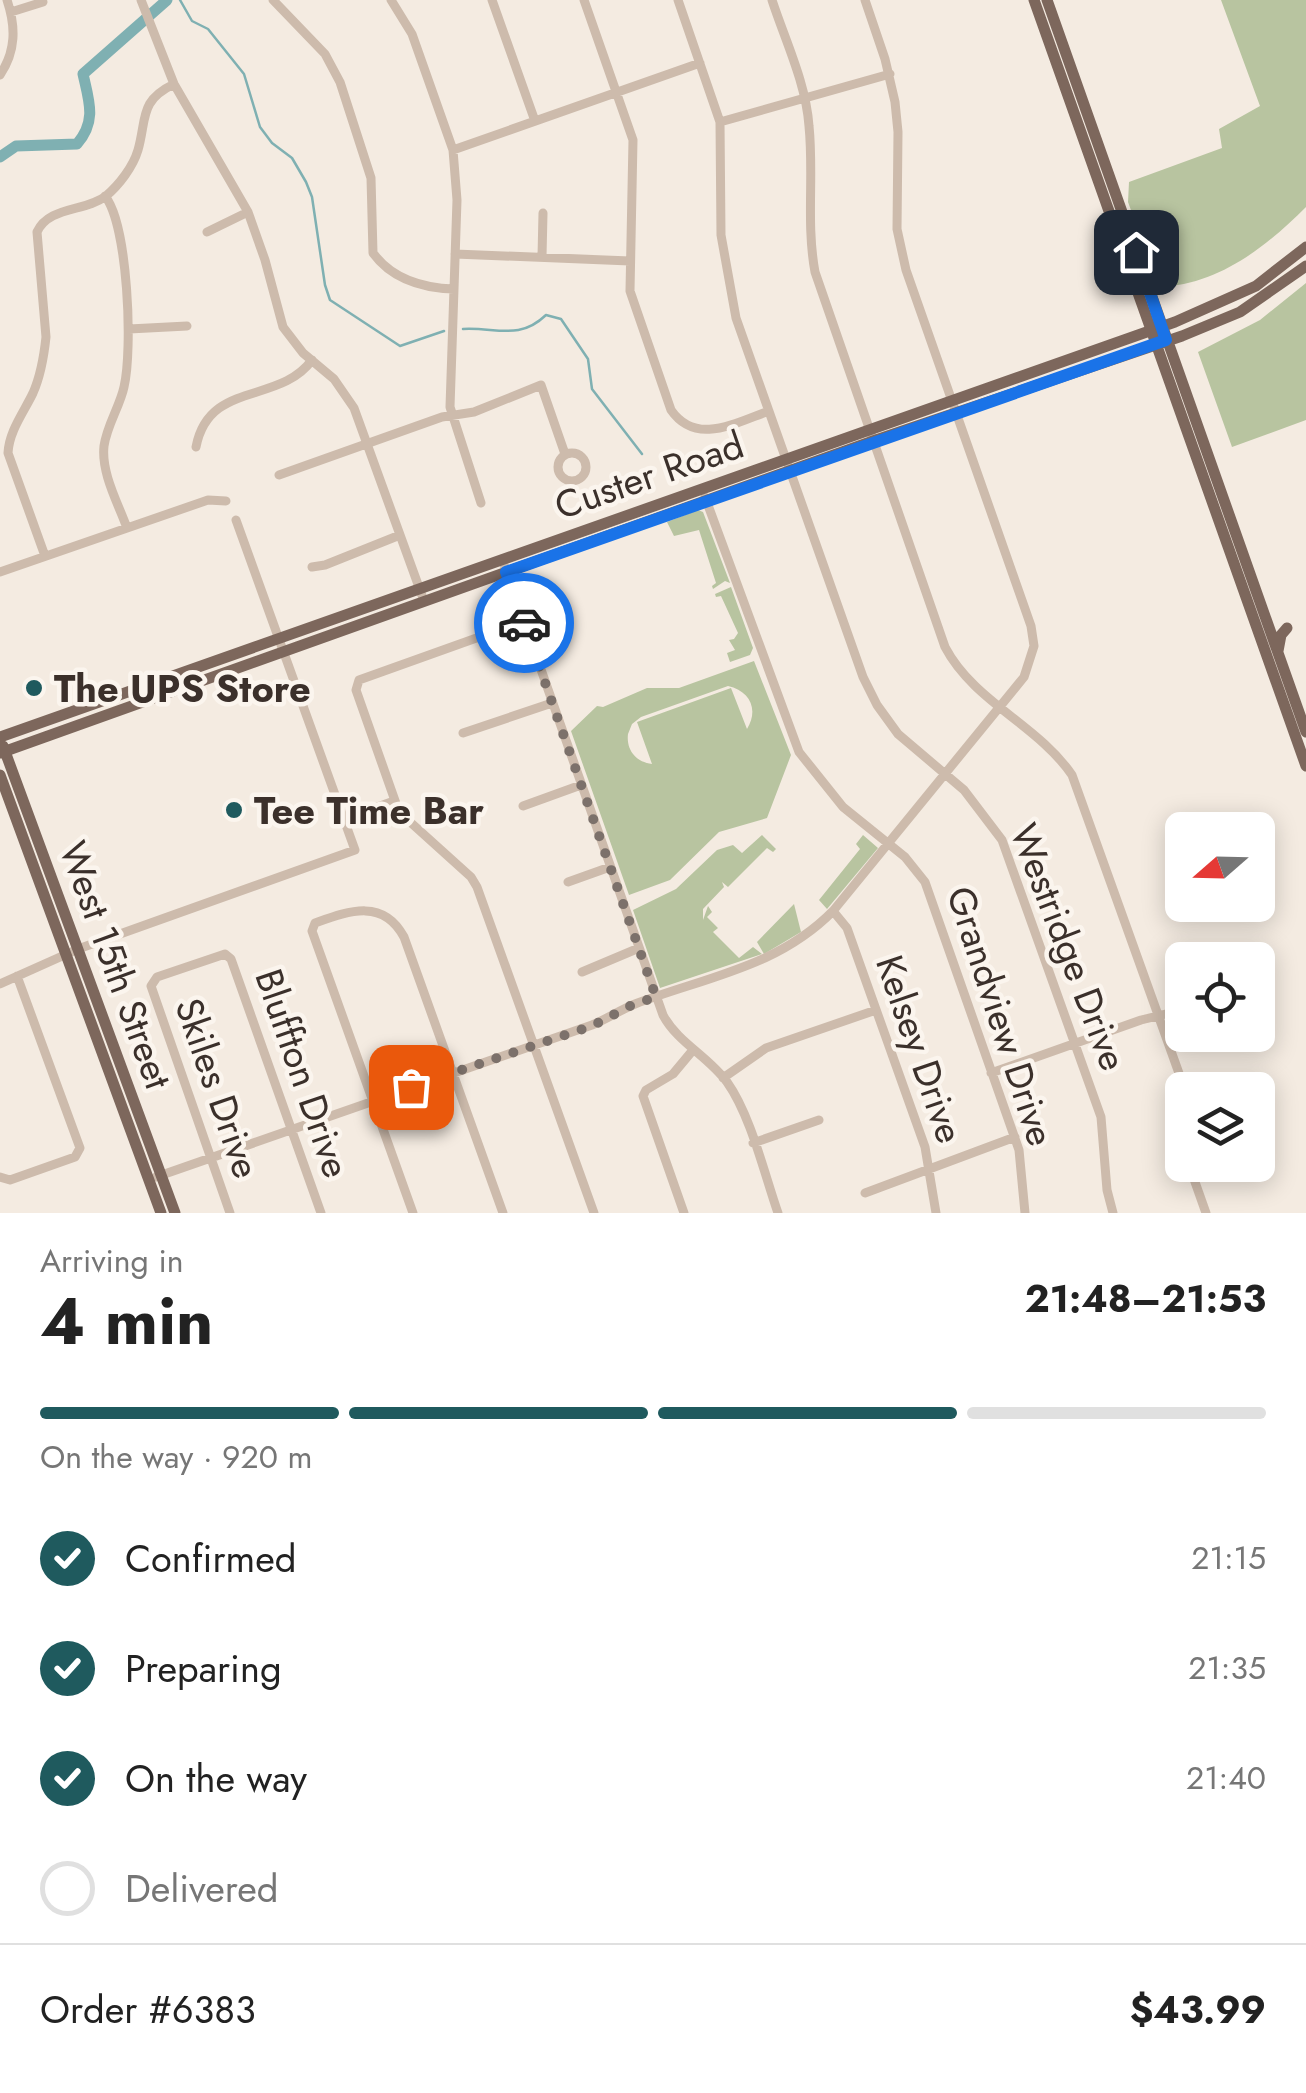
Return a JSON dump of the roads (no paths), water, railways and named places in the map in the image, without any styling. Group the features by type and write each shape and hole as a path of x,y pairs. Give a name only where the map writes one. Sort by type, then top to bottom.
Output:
{"main road":[{"path":"1034,0 1159,335 1305,763"},
{"path":"1048,0 1114,186 1159,335"},
{"path":"1085,144 1096,150 1114,186"},
{"name":"Custer Road","path":"871,435 956,413 1159,335 1256,286 1306,247"},
{"name":"Custer Road","path":"2,752 95,712 871,435 951,400 1240,312 1306,266"},
{"path":"1278,655 1278,643 1287,628"},
{"path":"1263,632 1278,655 1306,732"},
{"name":"Custer Road","path":"0,737 95,712"},
{"name":"West 15th Street","path":"0,737 72,952 168,1212"},
{"name":"West 15th Street","path":"0,775 72,952"}],"street":[{"path":"0,75 12,51 7,0"},
{"path":"141,0 174,84 248,212 283,327 292,342 346,394 422,595"},
{"path":"390,0 412,34 453,150 457,174 451,416 481,503"},
{"path":"492,0 535,121"},
{"path":"584,0 634,148 632,304 671,410 690,429 710,431 768,411"},
{"name":"Westridge Drive","path":"678,0 720,122 724,264 736,318 768,411 870,692 898,734 978,805 1002,840 1103,1125 1105,1178 1113,1213"},
{"path":"772,0 810,124 809,230 815,272 945,647 964,675 1050,748 1072,775 1178,1072"},
{"path":"155,1177 592,1026 632,1005 784,950 808,935 833,910 1030,666 1034,638 900,246 896,217 898,132 890,74 865,0"},
{"path":"274,1 325,54 340,82 372,178 373,253 380,262 415,284 454,289"},
{"path":"11,12 43,2"},
{"path":"453,150 700,63"},
{"path":"720,122 890,74"},
{"path":"45,556 8,453 9,440 34,390 44,354 46,337 35,240 40,224 47,218 105,196 130,168 138,152 149,104 174,84"},
{"path":"105,196 118,221 129,329 125,385 104,446 106,471 126,528"},
{"path":"207,232 248,212"},
{"path":"542,257 543,212"},
{"path":"455,254 630,261"},
{"path":"129,329 187,326"},
{"path":"196,447 202,426 214,410 294,379 312,360"},
{"path":"278,475 451,416 474,412 541,385 565,454"},
{"name":"Grandview Drive","path":"704,494 799,752 843,807 917,868 925,882 1014,1138 1021,1162 1025,1213"},
{"path":"0,572 208,500 226,501"},
{"path":"0,984 72,952 356,850 236,520"},
{"path":"312,567 325,566 400,535"},
{"path":"504,566 656,997 669,1026 723,1078 737,1101 778,1213"},
{"path":"524,621 358,680 356,685 394,801 404,818 474,881 594,1213"},
{"path":"463,733 552,702"},
{"path":"522,806 582,785"},
{"path":"344,819 394,801"},
{"path":"568,882 610,867"},
{"path":"412,1213 313,925 358,910 380,913 396,924 404,937 503,1213"},
{"name":"Kelsey Drive","path":"833,910 847,928 924,1147 936,1213"},
{"path":"582,972 639,948"},
{"name":"Skiles Drive","path":"228,955 152,982 230,1213"},
{"name":"Bluffton Drive","path":"228,955 321,1213"},
{"path":"0,1176 10,1180 26,1175 75,1156 80,1148 17,976"},
{"path":"723,1078 766,1048 876,1010"},
{"path":"991,1074 1165,1015"},
{"path":"684,1213 643,1096 646,1090 673,1074 693,1050"},
{"path":"753,1144 818,1120"},
{"path":"865,1193 1014,1138"},
{"path":"1195,1182 1206,1213"}],"waterway":[{"path":"0,157 16,146 77,144 89,119 83,74 167,0"},
{"path":"180,0 192,21 208,29 244,74 260,127 272,143 292,158 306,182 330,300 400,346 444,331"},
{"path":"463,329 517,330 546,315 561,319 588,359 592,389 642,454"}],"place":[{"name":"The UPS Store","path":"34,688"},
{"name":"Tee Time Bar","path":"234,810"}]}
